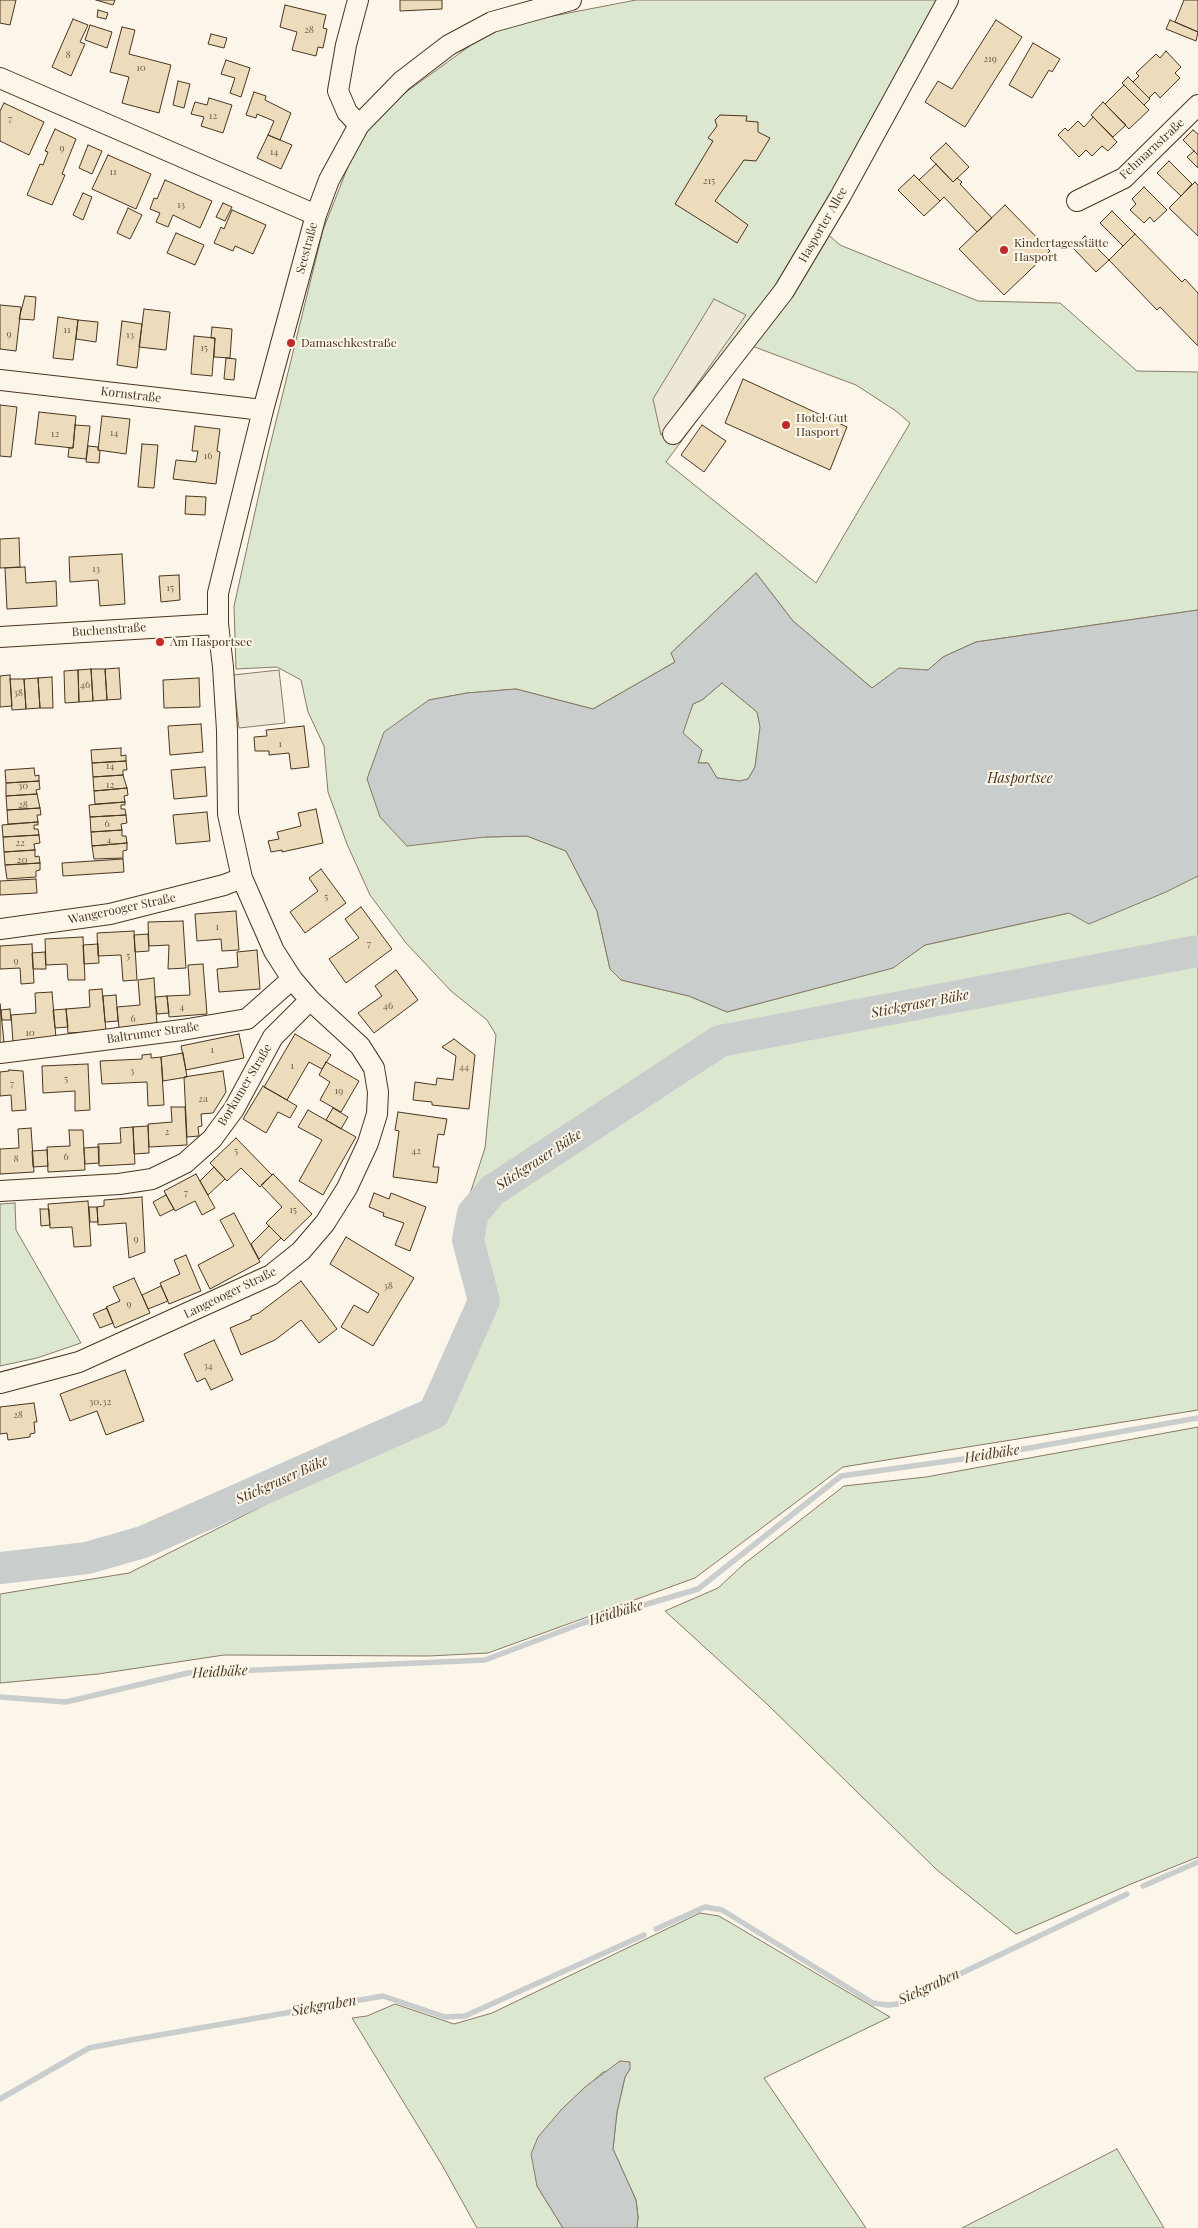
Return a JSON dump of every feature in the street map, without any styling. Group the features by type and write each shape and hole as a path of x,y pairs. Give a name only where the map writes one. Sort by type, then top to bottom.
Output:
{"street":[{"path":"358,0 346,45 338,91 347,112 359,125"},
{"name":"Seestraße","path":"218,624 218,593 263,410 316,215 329,180 359,125 402,81 449,45 492,22 572,0"},
{"name":"Hasporter Allee","path":"673,434 784,291 840,196 948,0"},
{"path":"0,78 316,215"},
{"name":"Fehmarnstraße","path":"1077,201 1124,178 1198,105"},
{"name":"Kornstraße","path":"0,380 263,410"},
{"path":"218,624 227,730 228,814 242,878 274,951 292,979 315,1005"},
{"name":"Buchenstraße","path":"0,637 218,624"},
{"name":"Wangerooger Straße","path":"0,929 110,914 224,885 242,878"},
{"name":"Baltrumer Straße","path":"0,1053 172,1031 248,1019 292,979"},
{"name":"Borkumer Straße","path":"0,1191 119,1184 152,1179 185,1163 212,1139 234,1108 273,1037 315,1005"},
{"name":"Langeooger Straße","path":"0,1383 79,1362 230,1296 271,1275 307,1244 325,1223 368,1143 377,1114 378,1092 374,1068 360,1046 315,1005"}],"green space":[{"path":"636,0 939,0 824,231 840,245 978,301 1060,303 1137,371 1198,372 1198,610 976,642 943,657 928,670 899,669 872,688 793,621 756,573 671,653 675,662 593,709 516,689 467,693 429,700 485,837 527,836 566,851 597,911 610,969 621,980 689,996 727,1012 892,968 925,945 1069,913 1198,876 1198,949 1022,970 715,1031 505,1173 482,1196 470,1194 485,1148 496,1035 487,1020 451,991 406,943 370,895 347,844 328,792 324,746 308,712 301,680 277,667 236,669 234,606 267,458 323,230 366,121 496,27","holes":["752,346 856,385 896,411 910,423 816,583 666,462"]},
{"path":"722,683 757,712 761,727 755,767 748,779 740,781 717,778 708,763 698,763 702,750 682,733 693,704 702,700"},
{"path":"1198,965 1198,1410 843,1467 695,1578 488,1653 429,1656 224,1655 98,1674 0,1683 0,1594 129,1573 438,1418 490,1309 478,1230 490,1202 718,1051"},
{"path":"15,1203 16,1230 81,1343 37,1358 0,1366 0,1204"},
{"path":"1198,1427 1198,1857 1016,1934 937,1870 767,1704 665,1611 718,1588 744,1564 844,1486 926,1477"},
{"path":"700,1913 719,1916 890,2017 764,2078 866,2228 637,2228 636,2200 613,2149 617,2112 625,2077 630,2069 603,2072 561,2110 537,2186 563,2228 477,2228 442,2165 352,2018 367,2016 395,2004 454,2024 492,2013"},
{"path":"1117,2149 1164,2228 962,2228"}],"shaded area":[{"path":"714,299 746,315 661,435 653,399"},
{"path":"279,670 285,723 239,728 233,675"}],"water":[{"name":"Hasportsee","path":"756,573 793,621 872,688 899,668 928,670 943,657 976,642 1198,610 1198,876 1166,892 1089,924 1069,913 925,945 893,968 727,1012 689,996 621,980 610,969 597,911 566,851 527,836 485,837 407,846 380,817 367,779 384,732 429,700 467,693 516,689 593,709 675,662 671,653","holes":["722,683 757,712 760,727 755,767 748,779 740,781 717,778 708,763 698,763 702,750 683,733 693,704 702,700"]},
{"path":"620,2061 630,2062 630,2069 625,2077 617,2112 613,2149 636,2200 637,2228 563,2228 537,2186 531,2154 538,2137 561,2110 585,2087"}],"building":[{"path":"0,0 16,0 10,25 0,23"},
{"path":"96,0 115,0 113,5"},
{"path":"400,0 442,0 442,9 400,11"},
{"path":"1184,0 1198,0 1198,32 1175,22"},
{"path":"285,5 326,15 323,28 327,29 323,48 318,47 316,56 292,50 297,32 280,27"},
{"path":"98,10 108,13 106,19 97,17"},
{"path":"73,19 88,25 80,42 85,44 71,76 52,67"},
{"path":"996,20 1022,37 965,127 925,102 938,81 952,89"},
{"path":"1170,20 1198,32 1196,41 1166,29"},
{"path":"90,25 112,32 107,48 85,40"},
{"path":"122,27 135,30 129,54 171,65 159,113 122,103 129,77 110,72"},
{"path":"211,34 227,38 224,48 208,44"},
{"path":"1033,43 1060,59 1052,72 1049,70 1032,98 1009,85"},
{"path":"1166,51 1181,67 1175,73 1180,78 1160,98 1155,92 1149,98 1133,82 1139,76 1136,73 1156,54 1160,58"},
{"path":"226,60 250,68 241,97 230,93 235,78 221,74"},
{"path":"1128,77 1150,99 1144,105 1122,83"},
{"path":"178,81 190,84 184,108 173,105"},
{"path":"1124,85 1149,110 1129,129 1105,104"},
{"path":"254,92 266,96 265,100 291,113 280,140 268,135 274,121 257,114 256,118 246,115"},
{"path":"209,98 232,105 223,133 201,126 204,117 191,114 195,102 207,105"},
{"path":"1103,102 1126,125 1113,137 1091,115"},
{"path":"4,103 44,122 29,155 0,141 0,111"},
{"path":"720,115 747,116 746,121 758,122 758,132 770,138 756,161 744,160 715,201 748,225 737,243 675,204 713,141 708,138 717,126 715,120"},
{"path":"1093,117 1117,142 1108,151 1102,146 1092,156 1086,150 1079,157 1058,135 1065,128 1068,131 1078,121 1084,127"},
{"path":"55,129 76,139 62,174 65,175 52,205 27,195 40,164 43,165 48,152 45,151"},
{"path":"1193,130 1198,134 1198,155 1183,140"},
{"path":"268,135 292,145 281,169 257,158"},
{"path":"946,143 969,167 953,182 930,158"},
{"path":"88,145 102,151 92,174 79,168"},
{"path":"1194,151 1198,155 1198,168 1187,157"},
{"path":"108,155 151,174 136,209 92,189"},
{"path":"1169,161 1192,184 1181,196 1157,173"},
{"path":"936,164 953,182 957,178 962,182 960,184 992,218 977,232 944,197 940,201 919,180"},
{"path":"914,175 940,201 924,216 898,190"},
{"path":"165,180 212,201 200,228 173,215 168,227 156,222 160,213 150,209 154,198 157,199"},
{"path":"1195,182 1198,185 1198,236 1169,208"},
{"path":"1144,187 1167,210 1154,222 1150,217 1144,223 1130,210 1136,204 1132,199"},
{"path":"83,193 92,197 83,220 73,215"},
{"path":"223,203 232,207 225,221 216,217"},
{"name":"Kindertagesstätte Hasport","path":"1005,205 1050,251 1004,295 959,249"},
{"path":"128,208 142,215 130,239 117,233"},
{"path":"232,210 266,225 253,254 235,246 233,251 214,243 221,227 224,229"},
{"path":"1112,211 1135,234 1123,246 1100,223"},
{"path":"176,233 204,245 195,265 167,253"},
{"path":"1135,234 1182,282 1185,279 1198,293 1198,346 1160,307 1157,310 1109,260"},
{"path":"1085,236 1109,260 1096,272 1073,248"},
{"path":"25,296 36,297 34,320 19,319"},
{"path":"0,305 21,307 16,351 0,349"},
{"path":"144,309 170,312 166,350 139,347"},
{"path":"58,317 78,320 73,360 53,358"},
{"path":"78,320 98,322 96,342 76,339"},
{"path":"122,321 142,324 137,368 117,365"},
{"path":"212,327 232,329 230,358 214,357 215,338 211,338"},
{"path":"194,336 215,338 212,376 191,374"},
{"path":"226,358 236,359 234,380 224,379"},
{"name":"Hotel Gut Hasport","path":"743,379 847,427 830,470 725,423"},
{"path":"0,405 17,407 11,457 0,456"},
{"path":"39,412 76,416 73,448 35,444"},
{"path":"102,416 130,419 126,454 98,450"},
{"path":"75,425 90,426 86,459 68,457 69,448 73,448"},
{"path":"702,425 726,441 704,472 681,455"},
{"path":"195,426 220,429 217,451 220,452 216,484 173,479 176,460 196,462 198,451 192,451"},
{"path":"142,444 158,445 154,488 138,487"},
{"path":"88,446 98,447 100,451 99,463 86,462"},
{"path":"186,496 206,497 205,515 185,514"},
{"path":"19,538 20,567 0,568 0,539"},
{"path":"122,554 125,604 100,606 98,580 70,582 69,557"},
{"path":"25,567 26,583 56,581 57,606 7,609 5,568"},
{"path":"179,575 180,600 161,602 159,576"},
{"path":"119,668 121,699 107,700 105,669"},
{"path":"91,669 93,701 79,702 78,670"},
{"path":"91,669 105,669 107,700 93,701"},
{"path":"78,670 79,702 65,703 64,671"},
{"path":"10,675 12,706 0,707 0,676"},
{"path":"52,677 53,708 40,708 38,678"},
{"path":"38,678 40,708 26,709 24,679"},
{"path":"199,678 200,707 164,708 163,680"},
{"path":"10,679 24,679 26,709 12,710"},
{"path":"201,724 203,752 170,755 168,726"},
{"path":"304,726 309,767 291,769 289,753 269,755 269,751 255,751 254,737 267,736 266,730"},
{"path":"121,748 121,756 126,755 126,761 92,763 91,750"},
{"path":"126,761 127,770 123,770 123,775 93,777 92,763"},
{"path":"205,767 207,796 174,799 171,770"},
{"path":"34,768 35,776 39,775 39,781 6,783 5,770"},
{"path":"123,775 127,788 94,791 93,777"},
{"path":"39,781 40,789 36,790 37,794 6,796 6,783"},
{"path":"127,788 128,795 124,796 125,802 95,804 94,791"},
{"path":"37,794 40,808 7,810 6,796"},
{"path":"125,802 125,805 121,805 121,809 125,809 126,815 90,817 89,805"},
{"path":"40,808 41,815 37,815 38,822 8,824 7,810"},
{"path":"316,809 323,843 282,852 282,850 271,852 268,841 279,839 277,832 301,826 298,813"},
{"path":"207,812 210,841 176,844 173,815"},
{"path":"126,815 127,823 121,824 122,830 91,832 90,817"},
{"path":"38,822 38,825 34,825 34,829 38,829 39,835 3,837 2,825"},
{"path":"122,830 122,836 126,836 127,843 92,846 91,832"},
{"path":"39,835 40,843 34,844 35,850 4,852 3,837"},
{"path":"127,843 127,850 123,851 123,858 94,859 92,846"},
{"path":"35,850 35,857 39,856 40,863 5,865 4,852"},
{"path":"123,859 124,872 63,876 62,863"},
{"path":"40,863 40,870 36,871 36,877 7,879 5,865"},
{"path":"321,869 346,903 305,933 290,912 318,891 309,878"},
{"path":"36,879 37,893 0,895 0,881"},
{"path":"361,907 392,949 346,983 329,959 359,938 345,919"},
{"path":"236,911 239,950 222,951 221,939 197,941 195,914"},
{"path":"183,921 186,968 168,969 169,945 149,946 148,922"},
{"path":"134,931 137,980 123,981 121,955 98,956 97,933"},
{"path":"148,934 149,951 135,952 134,935"},
{"path":"83,937 85,980 68,980 67,964 46,965 45,939"},
{"path":"32,944 34,983 21,984 20,968 0,969 0,946"},
{"path":"98,944 99,963 84,964 83,945"},
{"path":"257,950 260,989 219,992 217,969 238,967 237,952"},
{"path":"45,952 46,969 33,969 32,953"},
{"path":"203,964 207,1014 169,1017 167,996 190,995 188,965"},
{"path":"396,970 418,1000 374,1033 358,1013 382,996 375,986"},
{"path":"154,978 157,1025 119,1028 117,1007 140,1005 138,980"},
{"path":"102,989 106,1031 68,1033 66,1009 90,1007 89,990"},
{"path":"52,992 56,1038 13,1042 11,1015 36,1013 35,993"},
{"path":"116,995 118,1021 105,1022 103,996"},
{"path":"167,996 169,1013 157,1014 155,997"},
{"path":"0,1004 4,1042 0,1043"},
{"path":"10,1009 11,1020 2,1020 1,1010"},
{"path":"66,1009 68,1027 55,1028 53,1010"},
{"path":"239,1034 244,1058 186,1070 181,1046"},
{"path":"295,1034 331,1055 322,1069 309,1062 287,1100 264,1087"},
{"path":"454,1039 475,1055 469,1109 432,1105 432,1102 413,1100 415,1082 436,1085 437,1078 453,1080 456,1056 442,1047"},
{"path":"183,1053 187,1077 163,1081 161,1057"},
{"path":"151,1054 151,1058 161,1057 164,1105 148,1106 147,1082 102,1084 100,1061 142,1059 142,1055"},
{"path":"326,1062 359,1081 341,1112 320,1100 330,1082 319,1075"},
{"path":"88,1064 90,1110 75,1111 75,1091 43,1093 42,1066"},
{"path":"9,1070 23,1071 26,1110 12,1111 11,1095 0,1096 0,1072"},
{"path":"223,1071 226,1092 213,1113 201,1114 202,1126 198,1127 199,1136 187,1137 184,1077"},
{"path":"263,1086 297,1106 290,1118 278,1112 266,1133 243,1119"},
{"path":"171,1107 185,1107 187,1145 149,1147 148,1124 172,1122"},
{"path":"333,1108 348,1117 341,1129 326,1120"},
{"path":"308,1110 356,1137 323,1195 299,1181 322,1140 298,1127"},
{"path":"398,1112 447,1119 444,1135 438,1134 433,1167 439,1167 437,1183 393,1177 399,1131 395,1130"},
{"path":"148,1126 149,1153 134,1154 133,1127"},
{"path":"133,1127 135,1164 99,1166 98,1144 121,1143 120,1128"},
{"path":"31,1128 34,1172 0,1174 0,1149 19,1148 18,1129"},
{"path":"69,1130 83,1130 85,1170 48,1172 47,1147 70,1146"},
{"path":"236,1138 272,1175 260,1187 241,1168 227,1181 210,1163"},
{"path":"99,1147 99,1163 85,1164 84,1148"},
{"path":"47,1150 48,1166 33,1167 32,1151"},
{"path":"214,1167 225,1179 208,1195 200,1181"},
{"path":"196,1174 215,1208 202,1215 195,1201 175,1211 164,1191"},
{"path":"273,1174 312,1214 284,1241 266,1223 282,1207 261,1185"},
{"path":"374,1193 389,1199 391,1193 426,1207 410,1251 395,1245 404,1223 383,1216 384,1213 369,1207"},
{"path":"166,1195 174,1209 160,1216 153,1202"},
{"path":"142,1197 145,1252 129,1258 126,1223 98,1225 97,1207 104,1206 104,1200"},
{"path":"88,1201 91,1246 74,1247 72,1227 50,1228 48,1204"},
{"path":"89,1207 97,1207 98,1222 90,1222"},
{"path":"40,1209 49,1209 50,1225 41,1226"},
{"path":"234,1213 260,1262 210,1289 198,1265 234,1246 220,1220"},
{"path":"269,1226 281,1238 259,1259 251,1244"},
{"path":"346,1237 414,1278 373,1346 341,1327 354,1305 368,1313 379,1294 330,1264"},
{"path":"186,1255 201,1291 169,1304 160,1283 180,1274 174,1260"},
{"path":"134,1278 150,1313 115,1328 106,1307 120,1301 113,1287"},
{"path":"301,1281 337,1329 319,1343 301,1320 275,1340 241,1355 230,1328 251,1319 251,1316 259,1313"},
{"path":"161,1286 168,1301 148,1309 142,1295"},
{"path":"107,1308 113,1323 100,1328 93,1314"},
{"path":"214,1340 233,1380 211,1390 205,1378 197,1382 184,1354"},
{"path":"125,1370 144,1421 106,1435 97,1411 70,1421 60,1394"},
{"path":"34,1403 37,1422 34,1422 35,1433 30,1434 30,1437 8,1440 7,1433 0,1434 0,1407"}],"waterway":[{"name":"Stickgraser Bäke","path":"0,1568 87,1558 143,1542 434,1413 484,1301 468,1240 473,1213 493,1190 720,1041 1198,951"},
{"name":"Heidbäke","path":"0,1697 66,1702 188,1673 485,1660 583,1623 698,1589 841,1476 984,1456 1198,1418"},
{"name":"Siekgraben","path":"1143,1886 1198,1862"},
{"name":"Siekgraben","path":"656,1929 705,1907 722,1910 873,2003 888,2005 897,2004 1127,1894"},
{"name":"Siekgraben","path":"0,2099 89,2048 131,2040 383,1996 445,2017 465,2016 644,1935"}],"place":[{"name":"Kindertagesstätte Hasport","path":"1004,250"},
{"name":"Damaschkestraße","path":"291,343"},
{"name":"Hotel Gut Hasport","path":"786,425"},
{"name":"Am Hasportsee","path":"160,642"}]}
